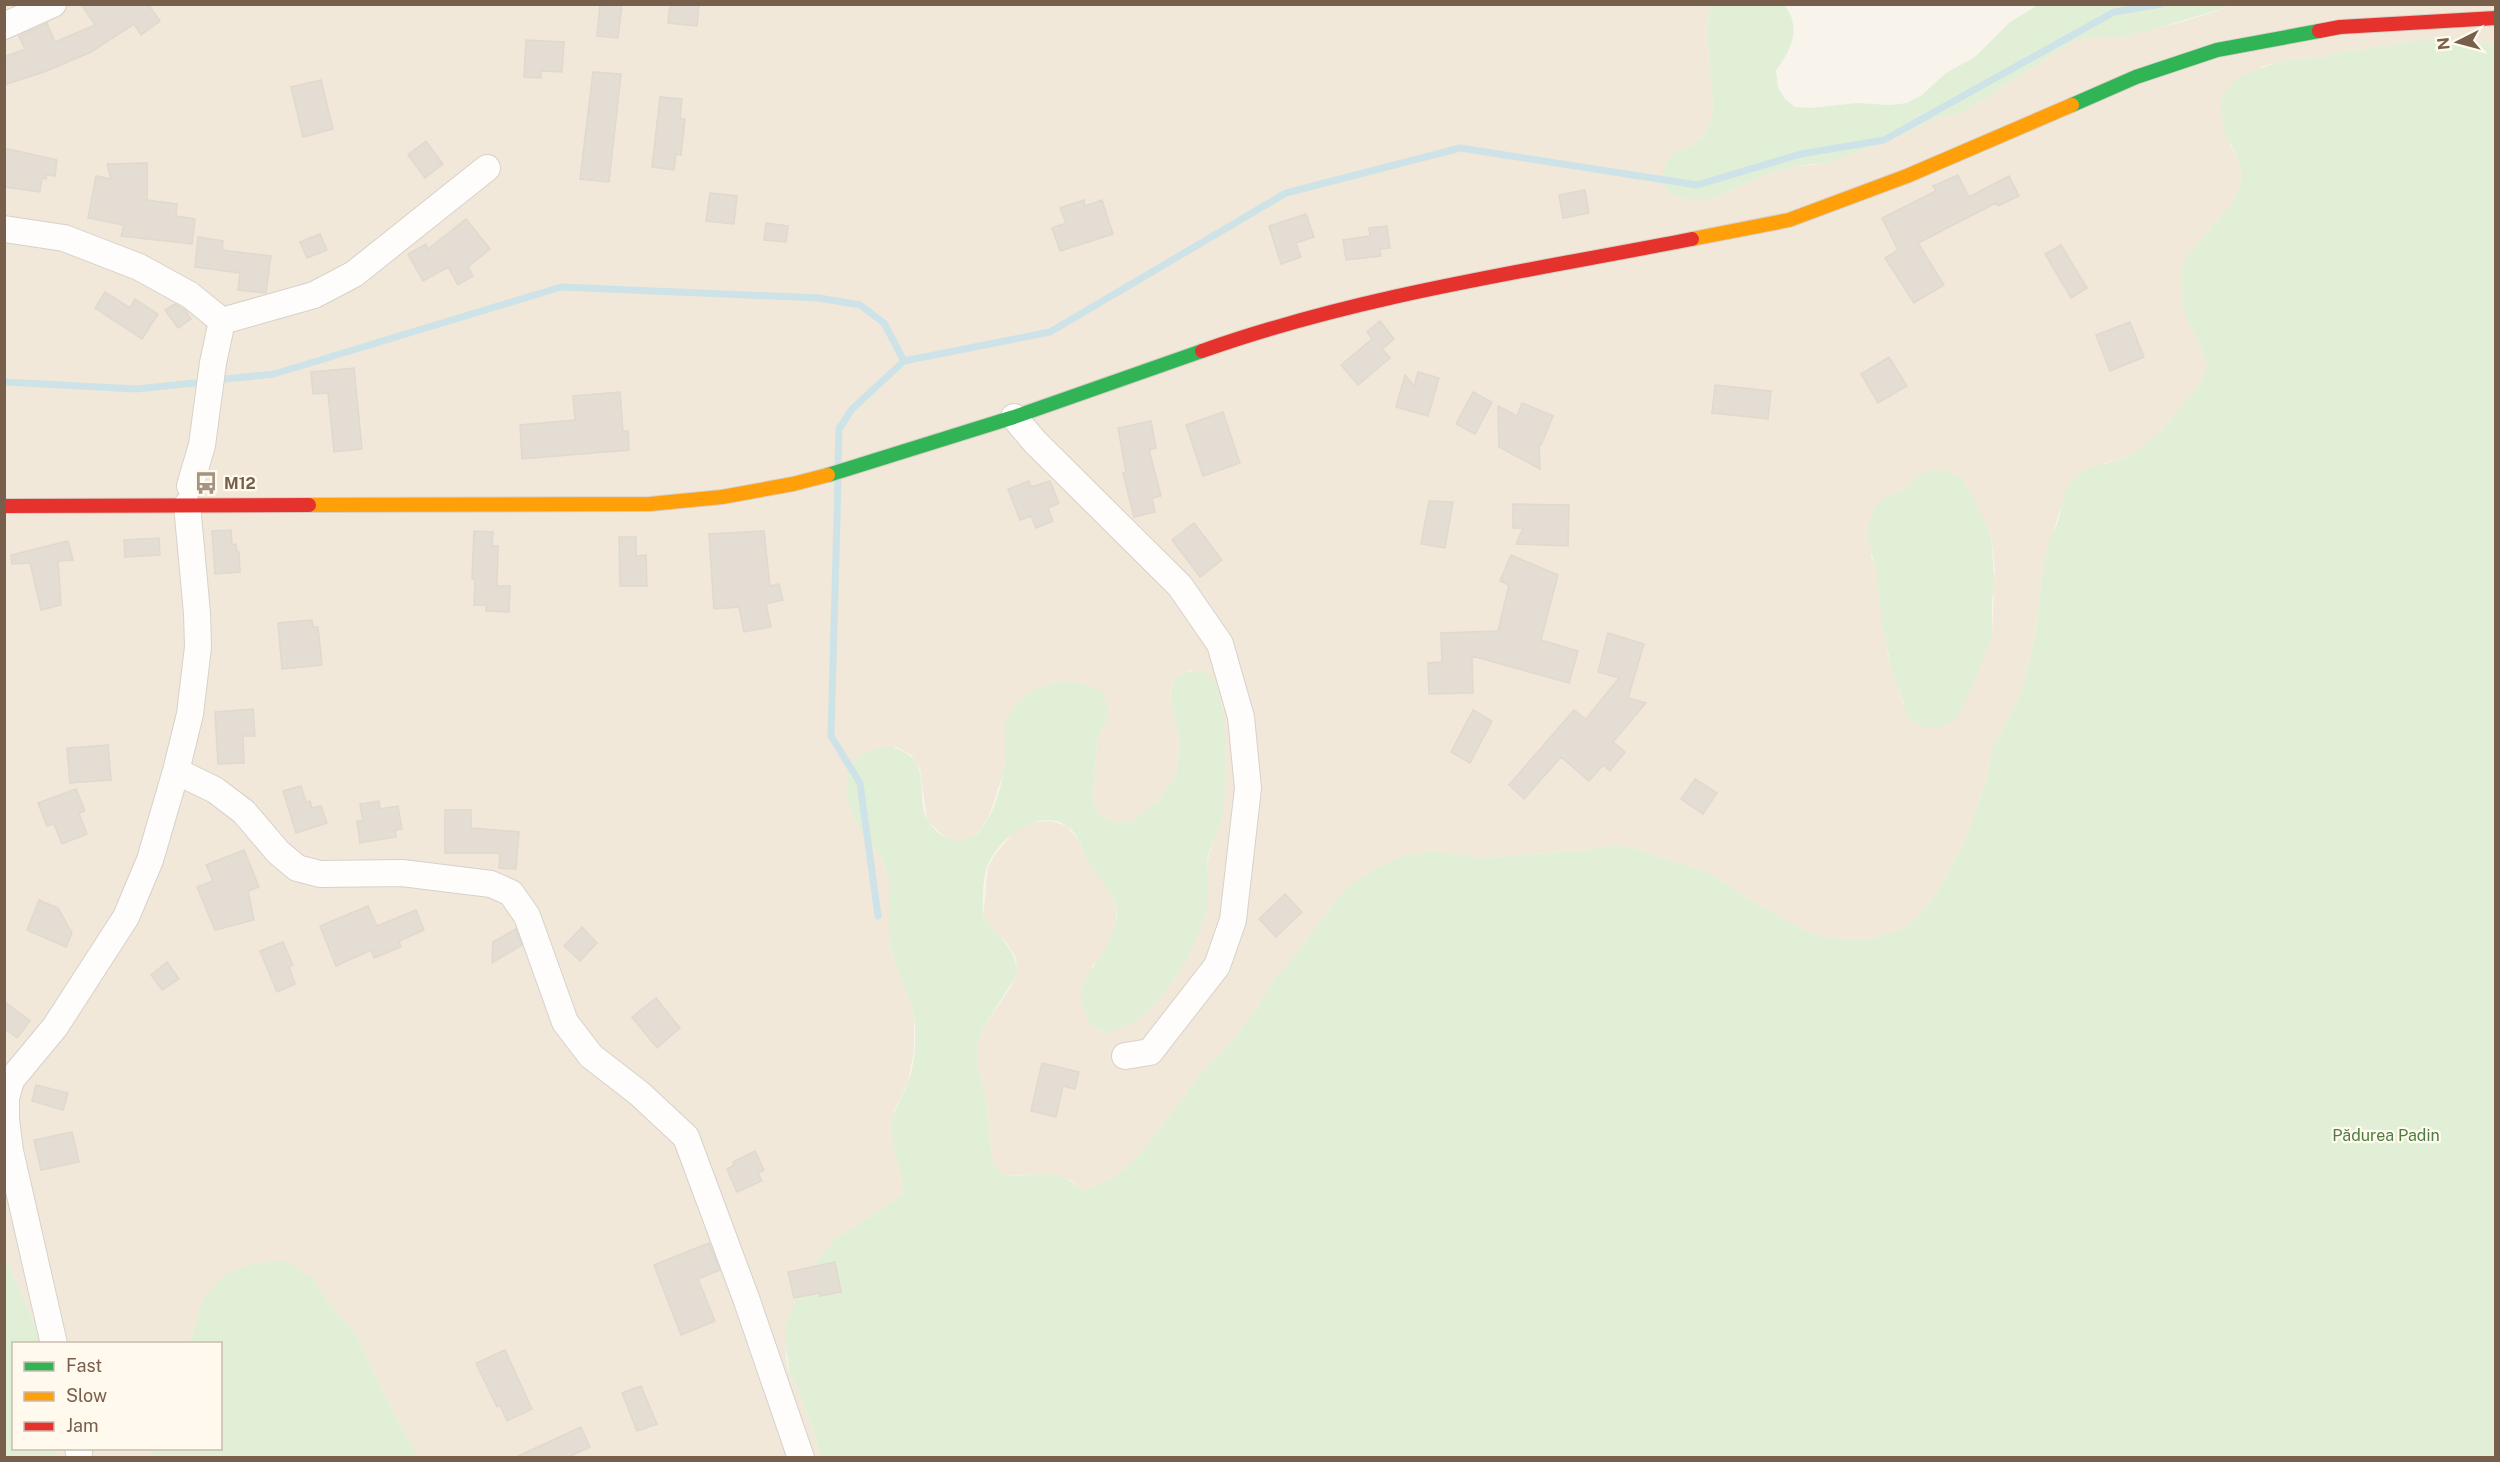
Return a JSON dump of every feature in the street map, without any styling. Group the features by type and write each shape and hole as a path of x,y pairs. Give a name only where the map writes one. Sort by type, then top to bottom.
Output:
{"main road":[{"path":"4,506 189,491 650,504 722,497 852,468 1014,417 1247,335 1295,321 1385,299 1789,220 1907,176 2093,94 2217,50 2340,27 2496,18"}],"street":[{"path":"4,26 53,4"},
{"path":"222,321 314,295 354,274 487,168"},
{"path":"4,229 64,238 140,267 189,295 222,321"},
{"path":"54,1342 10,1151 6,1098 11,1080 55,1027 126,917 150,860 176,771 190,714 198,647 189,491 202,445 213,363 222,321"},
{"path":"1014,417 1035,442 1180,586 1220,644 1241,717 1248,788 1233,920 1217,966 1150,1052 1125,1056"},
{"path":"176,771 215,790 244,812 278,852 297,868 320,874 402,873 491,884 511,893 527,916 565,1023 591,1056 639,1094 686,1137 747,1300 801,1458"}],"shaded area":[{"path":"5,5 1710,5 1707,35 1713,105 1711,121 1703,136 1690,147 1674,153 1664,166 1671,194 1688,200 1720,195 1766,175 1798,166 1814,165 1861,151 1934,119 1964,112 2075,40 2091,36 2125,36 2182,22 2234,5 2495,5 2495,45 2456,39 2423,40 2342,52 2326,57 2278,62 2261,67 2230,145 2238,159 2242,175 2238,191 2231,205 2187,256 2187,320 2202,349 2206,365 2202,381 2150,442 2137,452 2122,459 2104,463 2061,507 2043,566 2036,630 2022,692 1992,749 1986,781 1964,843 1938,891 1905,928 1875,938 1859,940 1810,933 1752,901 1707,872 1628,847 1612,845 1589,850 1481,858 1436,851 1345,889 1285,968 1273,980 1235,1038 1201,1074 1141,1153 1117,1176 1083,1191 1071,1180 1039,1174 1005,1176 993,1165 985,1096 977,1063 977,1046 982,1030 1018,973 1015,956 1006,942 983,917 988,867 996,853 1018,828 1034,822 1051,821 1067,826 1077,838 1092,868 1111,894 1116,908 1116,923 1111,939 1104,954 1092,966 1092,1027 1108,1033 1139,1019 1173,981 1203,921 1207,905 1209,853 1221,821 1224,803 1226,754 1222,702 1191,670 1176,677 1170,692 1180,741 1176,774 1158,801 1132,822 1115,823 1100,815 1093,800 1097,739 1105,725 1005,755 1004,772 989,816 981,829 969,840 953,842 927,820 920,769 911,755 896,747 846,780 853,815 869,844 880,855 887,871 890,888 892,954 911,1002 914,1019 914,1051 908,1082 894,1111 894,1144 904,1194 835,1239 814,1265 798,1294 786,1325 786,1358 790,1375 798,1389 815,1435 820,1457 418,1457 384,1394 356,1334 332,1308 312,1278 202,1300 190,1342 40,1342 36,1328 5,1257","holes":["1949,471 1963,480 1991,536 1995,569 1992,633 1903,704 1888,655 1876,570 1871,555 1890,495"]},
{"path":"56,1450 154,1450 150,1458 58,1457"}],"green space":[{"path":"1710,4 1784,5 1793,22 1794,30 1787,54 1776,70 1778,87 1785,99 1795,107 1810,108 1857,103 1890,105 1907,103 1922,95 1946,73 1975,57 2010,22 2038,5 2234,5 2126,36 2075,40 1964,112 1934,119 1890,140 1831,162 1798,166 1766,175 1720,195 1688,200 1671,194 1661,182 1664,166 1674,153 1690,147 1703,136 1711,121 1713,105 1707,35"},
{"name":"Pădurea Padin","path":"2456,39 2495,45 2495,1457 820,1458 815,1435 798,1389 790,1375 785,1341 786,1325 798,1294 814,1265 835,1239 904,1194 893,1144 892,1121 914,1061 915,1026 912,1008 894,960 890,940 888,876 880,856 855,821 847,795 848,774 852,765 859,758 867,752 880,748 899,749 911,757 920,772 924,810 932,827 938,833 953,840 968,839 982,828 995,803 1004,765 1005,724 1013,709 1025,696 1045,685 1068,682 1079,684 1102,692 1108,708 1105,725 1097,739 1093,800 1100,815 1115,823 1131,822 1158,801 1176,774 1180,741 1170,693 1176,677 1187,672 1198,671 1206,673 1214,682 1224,717 1226,764 1222,817 1208,856 1207,906 1198,935 1181,969 1148,1012 1134,1022 1108,1033 1092,1027 1082,996 1084,984 1108,943 1115,926 1117,912 1112,896 1067,826 1055,821 1043,821 1020,829 999,847 985,873 983,917 1009,948 1018,973 982,1030 977,1046 977,1063 985,1096 993,1165 1006,1176 1056,1175 1074,1183 1083,1191 1117,1176 1141,1153 1201,1074 1235,1038 1273,980 1285,968 1345,889 1373,870 1403,856 1436,851 1481,858 1589,850 1612,845 1628,847 1707,872 1752,901 1810,933 1859,940 1875,938 1905,928 1938,891 1964,843 1986,781 1992,749 2022,692 2036,630 2043,566 2049,542 2058,522 2065,491 2075,478 2088,468 2122,459 2137,452 2162,430 2202,381 2206,365 2202,349 2187,320 2183,304 2181,271 2187,256 2231,205 2242,175 2238,159 2224,130 2221,113 2222,97 2232,84 2246,74 2278,62 2326,57 2342,52 2423,40"},
{"path":"1933,470 1949,471 1963,480 1978,507 1991,536 1995,585 1992,601 1992,633 1988,649 1962,708 1955,720 1940,727 1924,728 1909,718 1892,672 1882,622 1876,571 1868,538 1869,522 1876,505 1890,495 1905,489 1917,477"},
{"path":"5,1257 36,1328 40,1342 12,1342 12,1450 56,1450 58,1457 5,1457"},
{"path":"285,1260 312,1278 332,1308 356,1334 384,1394 418,1457 150,1457 154,1450 222,1450 222,1342 190,1342 202,1300 223,1276 251,1264"}],"building":[{"path":"81,4 148,4 160,21 141,35 134,24 91,52 44,72 4,85 4,57 25,49 19,36 47,23 55,42 95,25"},
{"path":"600,4 622,4 618,38 597,36"},
{"path":"670,4 699,4 697,26 668,23"},
{"path":"526,40 564,42 562,72 541,71 541,78 524,77"},
{"path":"593,72 621,74 609,182 580,179"},
{"path":"321,80 333,129 303,137 291,87"},
{"path":"660,97 682,99 680,118 685,119 681,155 676,154 674,170 652,167"},
{"path":"426,141 443,164 425,178 408,155"},
{"path":"4,148 57,160 55,176 46,175 46,179 42,178 40,192 4,187"},
{"path":"147,163 147,200 177,204 176,216 195,219 192,244 121,236 124,225 88,218 96,176 111,179 107,164"},
{"path":"1958,175 1969,197 2009,176 2019,196 1998,206 1996,203 1918,243 1944,285 1914,303 1885,258 1898,250 1882,218 1936,191 1933,186"},
{"path":"1585,190 1589,213 1563,218 1559,195"},
{"path":"710,193 737,196 734,224 706,221"},
{"path":"1084,200 1085,206 1102,200 1113,234 1060,251 1052,228 1066,223 1060,208"},
{"path":"1306,214 1314,237 1296,243 1301,257 1281,264 1269,226"},
{"path":"466,219 490,249 468,267 473,276 458,285 448,267 423,281 408,254 426,244 428,249"},
{"path":"766,223 788,226 786,242 764,240"},
{"path":"1387,226 1390,248 1380,249 1381,256 1346,260 1343,240 1370,236 1369,228"},
{"path":"320,234 327,250 307,258 300,242"},
{"path":"198,237 223,241 222,250 271,256 266,293 238,290 240,273 195,267"},
{"path":"2061,245 2087,288 2071,298 2045,254"},
{"path":"105,292 130,308 135,299 158,314 142,339 95,308"},
{"path":"175,304 186,311 191,319 178,328 165,310"},
{"path":"1380,321 1394,339 1382,349 1390,358 1358,385 1341,365 1372,339 1367,332"},
{"path":"2130,322 2144,357 2110,371 2096,335"},
{"path":"1889,357 1907,386 1878,403 1861,374"},
{"path":"354,368 362,449 334,452 328,393 313,394 311,372"},
{"path":"1418,372 1439,378 1428,416 1396,407 1405,375 1414,386"},
{"path":"1715,385 1771,391 1768,419 1712,413"},
{"path":"620,392 623,431 628,431 629,450 522,459 520,425 575,420 573,396"},
{"path":"1473,392 1492,402 1475,434 1456,424"},
{"path":"1522,403 1553,416 1541,445 1539,445 1540,469 1499,447 1498,406 1517,416"},
{"path":"1223,412 1240,463 1203,476 1186,425"},
{"path":"1151,421 1156,448 1149,450 1161,496 1152,498 1155,512 1134,517 1123,473 1126,472 1118,428"},
{"path":"1029,481 1031,487 1050,481 1059,503 1048,508 1053,521 1036,528 1031,516 1020,520 1008,489"},
{"path":"1429,501 1453,502 1445,548 1421,544"},
{"path":"1513,504 1569,505 1568,546 1516,544 1523,528 1513,528"},
{"path":"1194,523 1222,560 1200,577 1172,540"},
{"path":"231,530 232,545 236,544 237,552 239,552 240,572 215,574 212,531"},
{"path":"474,531 493,532 492,546 498,546 497,586 510,586 509,612 486,611 486,605 474,605 475,579 472,579"},
{"path":"764,531 770,586 779,584 783,600 766,604 771,627 744,632 739,607 714,609 709,534"},
{"path":"619,537 636,537 636,556 646,555 647,586 620,586"},
{"path":"159,538 160,555 125,557 124,540"},
{"path":"68,541 73,560 58,561 61,605 41,610 30,563 12,564 11,555"},
{"path":"1511,555 1558,575 1541,640 1578,651 1569,683 1472,656 1473,693 1429,694 1428,663 1442,662 1441,633 1498,631 1509,585 1500,581"},
{"path":"312,620 313,627 318,627 322,665 282,669 278,623"},
{"path":"1608,633 1644,644 1628,698 1646,703 1613,742 1625,752 1610,771 1603,765 1589,781 1561,757 1524,799 1509,785 1574,710 1586,719 1619,678 1598,672"},
{"path":"253,709 255,736 243,736 244,763 218,764 215,712"},
{"path":"1473,710 1492,721 1470,763 1451,752"},
{"path":"108,745 111,780 70,783 67,748"},
{"path":"1695,779 1717,793 1703,814 1681,799"},
{"path":"301,786 306,802 310,801 312,808 321,806 327,823 296,833 283,791"},
{"path":"76,789 85,811 79,813 87,834 62,844 54,824 47,826 38,803"},
{"path":"379,801 380,809 398,806 402,829 395,830 396,837 360,843 357,821 363,821 360,804"},
{"path":"445,810 471,810 471,828 519,832 516,869 499,868 500,853 445,853"},
{"path":"244,850 259,887 248,891 254,920 215,930 197,887 213,881 206,865"},
{"path":"1285,894 1302,912 1276,937 1259,919"},
{"path":"39,900 58,908 72,933 66,947 27,930"},
{"path":"368,906 377,926 416,910 424,930 399,941 401,947 374,958 371,950 336,966 320,926"},
{"path":"582,927 597,943 580,961 564,946"},
{"path":"516,929 522,945 492,963 493,942"},
{"path":"283,942 293,965 289,967 295,984 277,992 260,951"},
{"path":"167,962 179,979 162,990 151,975"},
{"path":"656,998 680,1028 657,1048 632,1017"},
{"path":"4,1001 30,1021 17,1038 4,1028"},
{"path":"1042,1063 1079,1072 1075,1089 1063,1086 1056,1117 1031,1111"},
{"path":"36,1085 68,1093 63,1110 32,1101"},
{"path":"72,1132 79,1162 41,1170 34,1140"},
{"path":"755,1151 764,1170 758,1173 762,1181 737,1192 727,1169 734,1165 733,1162"},
{"path":"709,1243 720,1270 698,1279 715,1321 681,1335 654,1265"},
{"path":"835,1262 841,1292 794,1298 788,1272"},
{"path":"505,1350 532,1409 507,1421 500,1405 497,1407 476,1363"},
{"path":"641,1386 657,1424 637,1431 622,1393"},
{"path":"581,1427 590,1447 567,1458 514,1458"}],"waterway":[{"path":"838,462 839,429 852,409 904,361 1050,332 1286,193 1460,148 1697,185 1801,154 1884,140 2114,12 2161,4"},
{"path":"216,380 274,374 561,287 819,298 860,305 884,323 904,361"},
{"path":"4,382 136,389 205,382"},
{"path":"838,482 831,736 860,783 878,916"}],"traffic: fast":[{"path":"2072,105 2136,77 2217,50 2319,31"},
{"path":"828,475 1014,417 1202,351"}],"traffic: slow":[{"path":"1692,239 1789,220 1907,176 2072,105"},
{"path":"309,505 650,504 722,497 828,475"}],"traffic: jam":[{"path":"2319,31 2340,27 2496,18"},
{"path":"1202,351 1262,331 1383,299 1692,239"},
{"path":"4,506 309,505"}],"place":[{"name":"M12","path":"206,483"}]}
